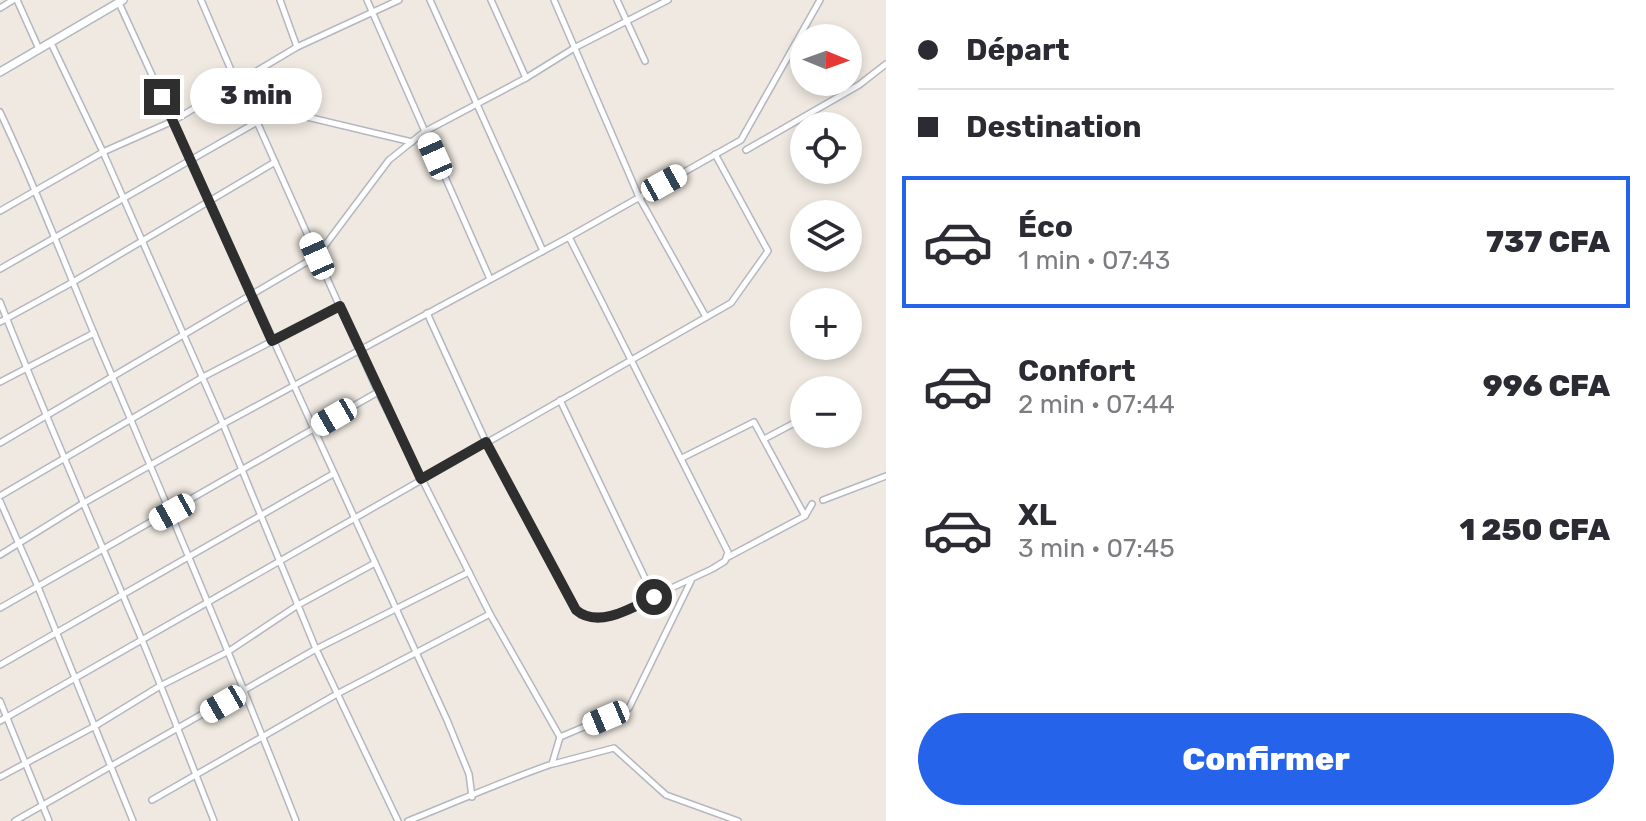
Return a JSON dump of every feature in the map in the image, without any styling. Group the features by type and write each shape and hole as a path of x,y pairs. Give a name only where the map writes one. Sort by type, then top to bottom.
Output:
{"street":[{"path":"0,8 15,0 39,49"},
{"path":"201,0 378,392 490,614 560,737 552,764"},
{"path":"280,0 297,47"},
{"path":"367,0 490,279"},
{"path":"0,211 103,152 173,121 297,47 399,0"},
{"path":"430,0 543,251"},
{"path":"491,0 526,78"},
{"path":"554,0 639,197 706,317"},
{"path":"617,0 645,61"},
{"path":"0,443 317,256 389,160 424,132 526,78 576,47 668,0"},
{"path":"0,555 82,504 223,424 741,140 820,0"},
{"path":"0,72 121,1 292,386 415,651 469,774 472,797"},
{"path":"51,43 103,152 244,470 316,649 398,821"},
{"path":"746,150 859,85 886,64"},
{"path":"247,103 412,142"},
{"path":"0,112 37,190 94,333 172,512 296,821"},
{"path":"0,269 257,122"},
{"path":"0,721 731,303 768,251 715,154"},
{"path":"0,322 275,162"},
{"path":"569,237 682,458 728,552 727,557"},
{"path":"0,302 82,504 142,639 214,821"},
{"path":"133,821 0,498 203,377 340,306"},
{"path":"427,313 486,442 576,610 589,618 616,614 691,579 805,516 812,504"},
{"path":"0,382 94,333"},
{"path":"0,608 378,392"},
{"path":"560,400 654,597"},
{"path":"682,458 754,422 805,516"},
{"path":"764,439 790,425"},
{"path":"0,665 333,474"},
{"path":"823,500 886,476"},
{"path":"0,777 95,726 160,686 229,651 298,605 375,563"},
{"path":"15,821 316,649 469,572"},
{"path":"560,737 629,708 691,579"},
{"path":"152,800 415,651 490,614"},
{"path":"0,701 49,821"},
{"path":"408,821 472,797 495,784 552,764 614,748 666,795 738,821"}],"route":[{"path":"162,97 272,341 340,306 421,479 486,442 580,614 601,618 654,597"}]}
